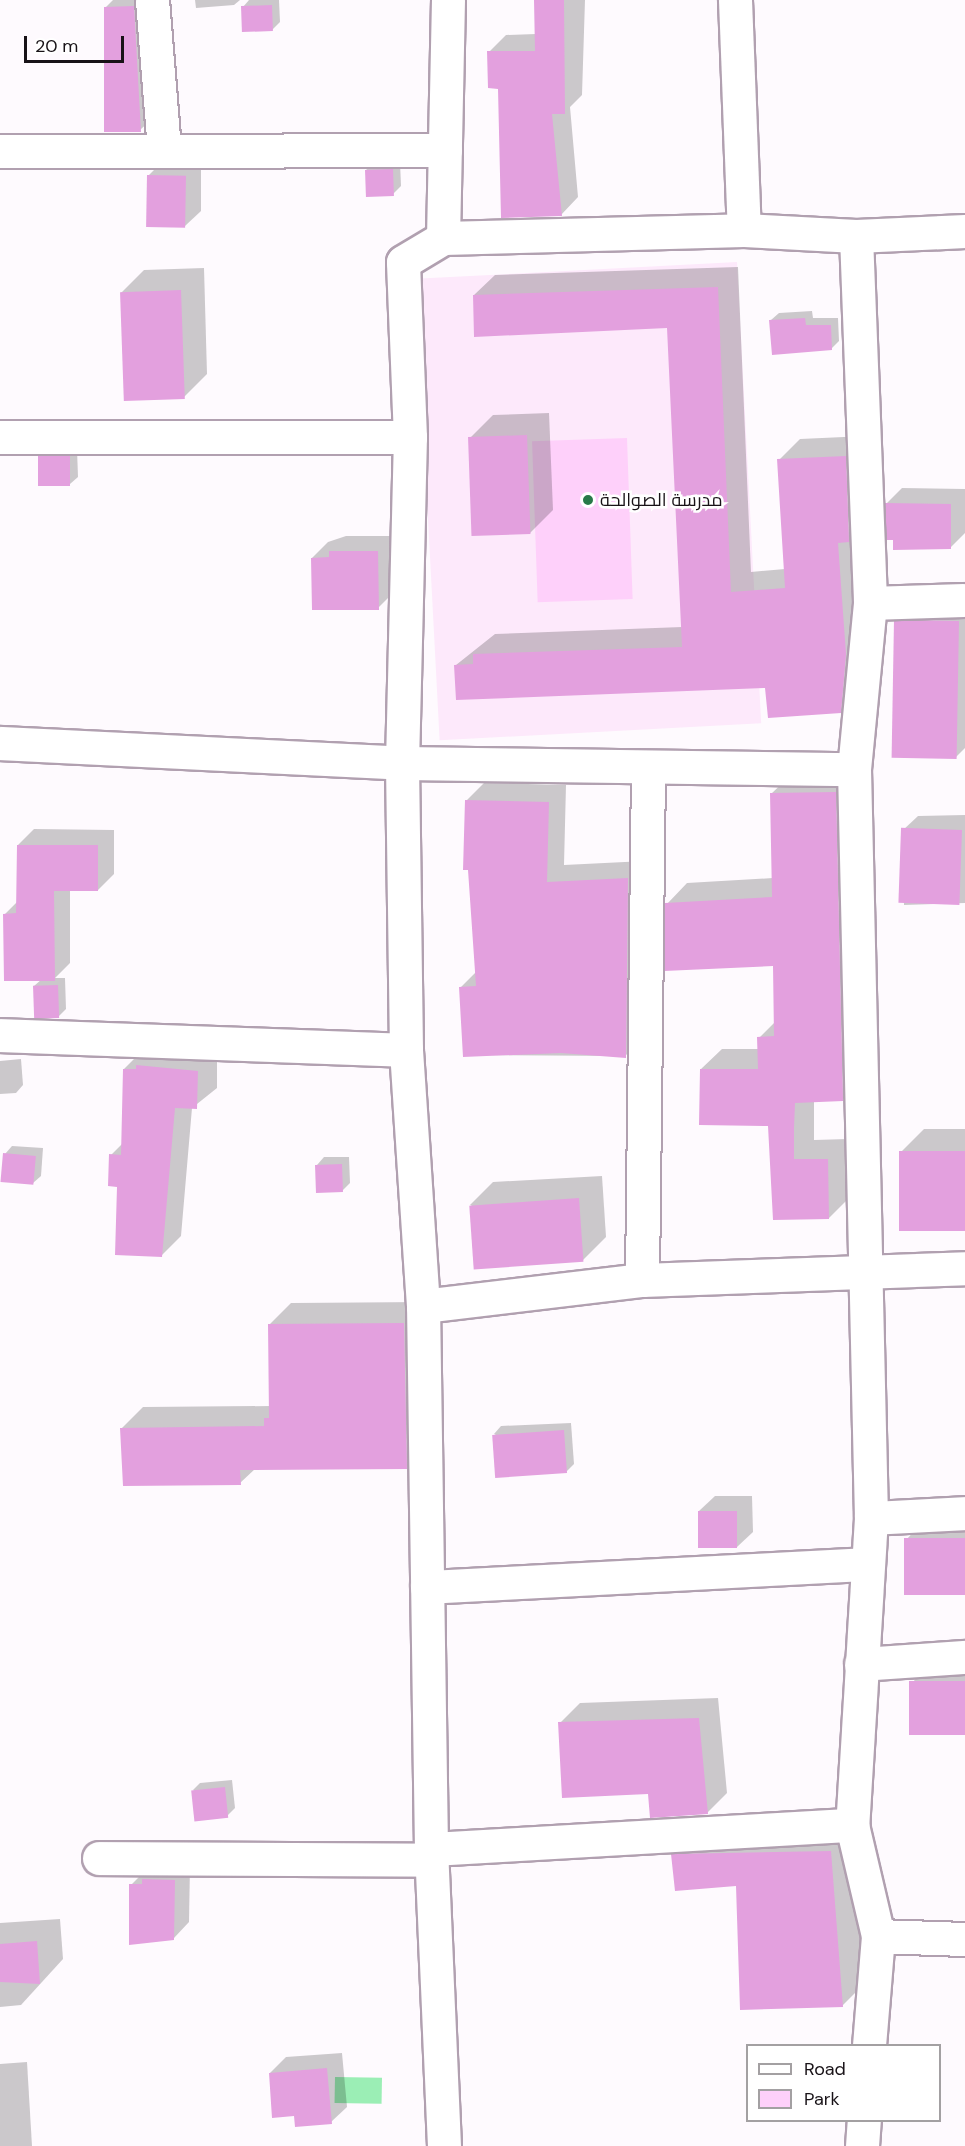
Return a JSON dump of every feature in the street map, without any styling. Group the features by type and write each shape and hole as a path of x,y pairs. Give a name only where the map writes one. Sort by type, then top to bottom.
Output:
{"street":[{"path":"152,0 164,150"},
{"path":"443,238 448,0"},
{"path":"735,0 744,230"},
{"path":"0,151 446,150"},
{"path":"444,2146 431,1855 423,1306 406,1050 402,763 410,436 403,262 443,238 744,230 856,236 965,231"},
{"path":"856,236 870,603 854,769 863,1273 871,1518 866,1564 852,1825 878,1936 869,2044"},
{"path":"0,437 410,436"},
{"path":"870,603 963,600"},
{"path":"0,743 402,763 648,770 854,769"},
{"path":"642,1280 648,770"},
{"path":"0,1035 406,1050"},
{"path":"423,1306 642,1280 965,1268"},
{"path":"871,1518 965,1513"},
{"path":"427,1587 866,1564"},
{"path":"861,1664 965,1658"},
{"path":"99,1858 431,1855 852,1825"},
{"path":"878,1936 965,1939"},
{"path":"862,2146 864,2122"}],"shaded area":[{"name":"مدرسة الصوالحة","path":"737,262 761,723 440,740 415,279"},
{"path":"335,2077 382,2078 382,2104 335,2103"}],"green space":[{"path":"627,438 633,599 538,602 532,441"}],"building":[{"path":"534,0 564,0 565,114 552,114 562,216 501,218 498,89 488,88 487,51 535,51"},
{"path":"272,5 273,31 242,32 241,6"},
{"path":"134,6 141,132 104,132 104,7"},
{"path":"393,169 394,196 366,197 365,170"},
{"path":"147,175 186,176 185,228 146,227"},
{"path":"718,287 731,592 785,588 777,459 846,456 849,542 838,543 846,654 841,713 768,718 765,688 456,700 454,665 473,664 473,654 682,647 667,328 474,337 473,295"},
{"path":"181,290 185,399 124,401 120,292"},
{"path":"805,318 806,325 831,325 832,350 772,355 769,320"},
{"path":"527,435 530,534 471,536 468,437"},
{"path":"38,456 70,456 70,486 38,486"},
{"path":"885,503 951,504 951,549 893,550 893,540 886,540"},
{"path":"329,551 378,551 379,610 312,610 311,558 329,557"},
{"path":"894,620 959,621 957,759 892,758"},
{"path":"836,792 843,1101 795,1103 794,1128 794,1159 828,1159 829,1219 773,1220 768,1126 699,1125 700,1069 758,1069 757,1037 774,1036 773,966 664,971 665,903 772,897 770,793"},
{"path":"465,800 549,802 547,882 628,878 626,1058 561,1053 463,1057 459,987 476,986 468,870 463,870"},
{"path":"901,828 962,830 959,905 898,903"},
{"path":"17,845 98,845 98,891 54,891 55,981 4,981 3,914 16,913"},
{"path":"58,985 59,1018 34,1019 33,986"},
{"path":"136,1065 198,1071 197,1109 175,1108 162,1257 115,1255 117,1187 108,1186 109,1154 121,1155 123,1069 136,1069"},
{"path":"899,1151 965,1151 965,1231 899,1231"},
{"path":"3,1153 36,1156 33,1185 0,1182"},
{"path":"342,1164 343,1192 316,1193 315,1165"},
{"path":"579,1198 583,1262 474,1270 469,1206"},
{"path":"404,1323 407,1469 240,1470 241,1485 123,1486 120,1428 264,1426 264,1418 269,1418 268,1324"},
{"path":"564,1430 567,1473 495,1478 492,1435"},
{"path":"698,1511 737,1511 737,1548 698,1548"},
{"path":"904,1538 965,1538 965,1595 904,1595"},
{"path":"909,1681 965,1681 965,1735 909,1735"},
{"path":"699,1718 708,1814 650,1818 648,1794 562,1798 558,1722"},
{"path":"225,1787 228,1818 194,1821 191,1791"},
{"path":"831,1851 843,2007 740,2010 736,1886 675,1891 671,1854"},
{"path":"142,1879 175,1880 174,1940 129,1945 129,1884 142,1884"},
{"path":"37,1941 40,1984 0,1982 0,1944"},
{"path":"327,2068 332,2124 295,2127 294,2116 272,2118 269,2073"}],"place":[{"name":"مدرسة الصوالحة","path":"588,500"}]}
